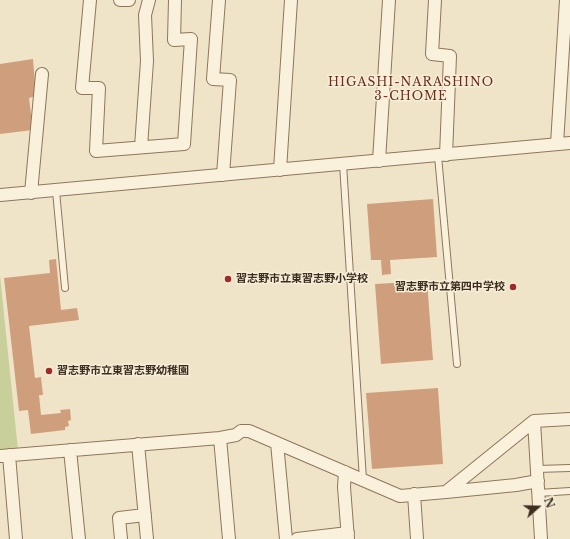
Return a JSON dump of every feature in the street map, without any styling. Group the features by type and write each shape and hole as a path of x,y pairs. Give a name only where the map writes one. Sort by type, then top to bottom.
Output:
{"street":[{"path":"90,0 82,88 99,88 96,151 184,144 191,40 174,40 175,0"},
{"path":"120,0 129,0"},
{"path":"141,147 147,61 145,15 149,0"},
{"path":"219,0 213,79 230,80 223,175"},
{"path":"280,170 291,0"},
{"path":"379,161 389,0"},
{"path":"435,0 432,54 450,56 442,155"},
{"path":"557,144 566,0"},
{"path":"31,193 42,74"},
{"path":"0,195 570,143"},
{"path":"446,492 534,421 570,418"},
{"path":"534,421 540,539"},
{"path":"16,539 5,455 220,438 236,435 241,431 249,431 400,496 516,485 538,481"},
{"path":"220,438 229,539"},
{"path":"277,443 286,539"},
{"path":"138,444 146,539"},
{"path":"70,450 79,539"},
{"path":"297,539 348,536 344,487 345,472"},
{"path":"414,494 417,539"},
{"path":"121,539 119,518 145,515"}],"lane":[{"path":"442,155 458,364"},
{"path":"343,164 363,480"},
{"path":"56,191 65,288"},
{"path":"538,481 570,468"},
{"path":"538,481 570,491"}],"green space":[{"path":"0,275 18,450 0,452"}],"building":[{"path":"33,59 36,96 29,98 33,130 0,134 0,64"},
{"path":"433,199 437,257 390,260 391,274 382,275 381,260 371,260 367,204"},
{"path":"56,259 61,310 77,308 79,320 29,326 35,378 41,377 43,395 39,395 41,415 61,413 60,410 70,409 71,420 68,421 69,426 65,427 65,430 31,434 28,410 19,411 4,278 50,273 49,260"},
{"path":"427,281 433,360 381,364 375,284"},
{"path":"438,388 443,464 372,469 366,393"}],"place":[{"name":"習志野市立東習志野小学校","path":"228,279"},
{"name":"習志野市立第四中学校","path":"513,287"},
{"name":"習志野市立東習志野幼稚園","path":"49,371"}],"district":[{"name":"HIGASHI-NARASHINO 3-CHOME","path":"411,90"}]}
